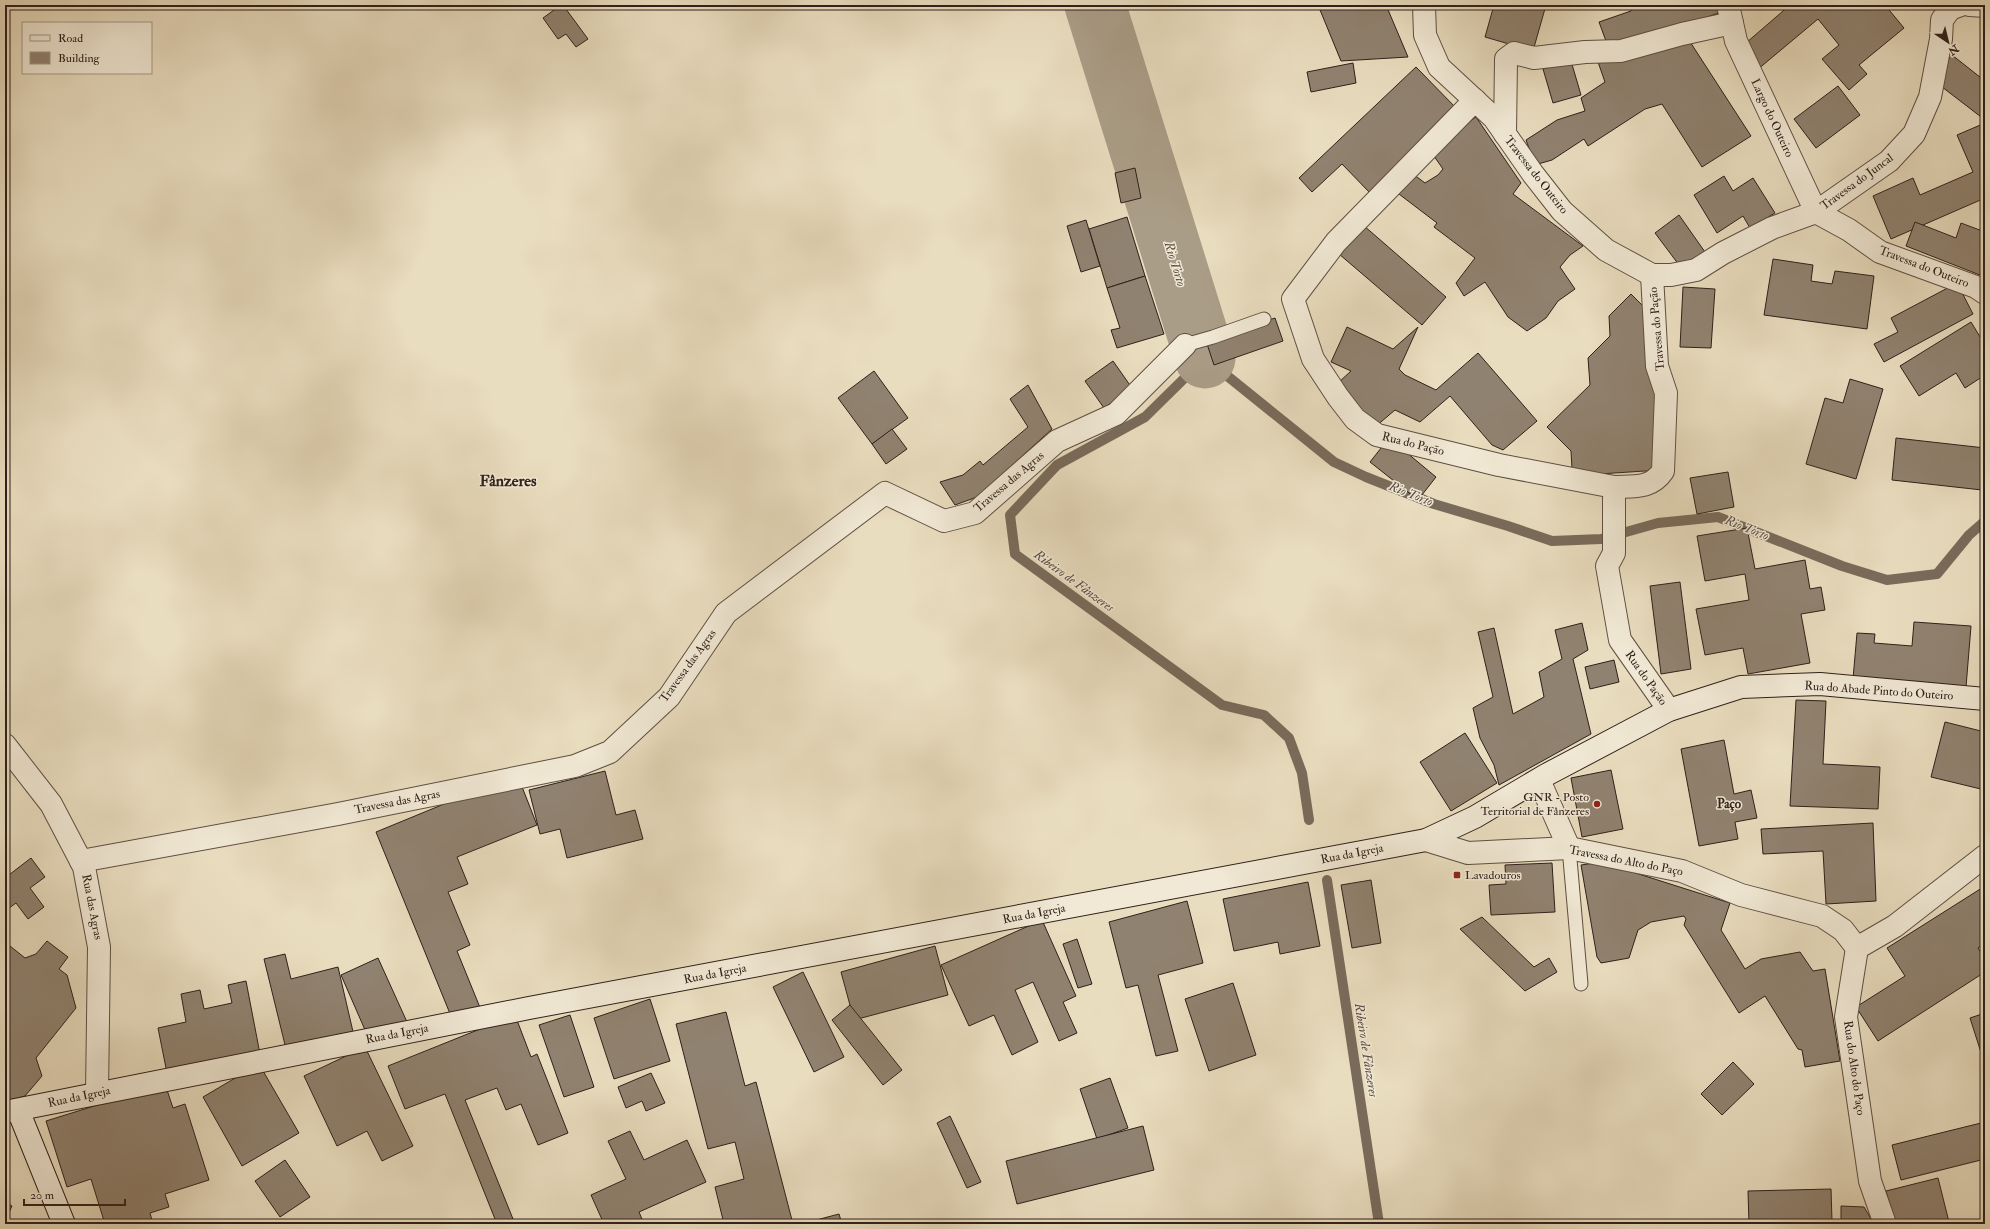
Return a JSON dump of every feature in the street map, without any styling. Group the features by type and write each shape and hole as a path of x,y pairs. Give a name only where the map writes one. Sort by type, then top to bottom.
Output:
{"street":[{"name":"Travessa do Outeiro","path":"1424,5 1425,35 1439,67 1494,118 1533,174 1562,211 1606,250 1652,275 1671,275 1696,270 1723,252 1772,228 1816,212 1849,230 1880,252 1976,287 1985,293"},
{"name":"Travessa do Juncal","path":"1816,212 1889,161 1914,134 1930,97 1941,39 1942,20 1950,9 1961,5"},
{"path":"1970,5 1985,6"},
{"name":"Largo do Outeiro","path":"1730,14 1736,41 1816,212"},
{"path":"1504,134 1506,59 1514,53 1534,58 1585,52 1621,51 1682,34 1730,14"},
{"name":"Rua do Pação","path":"1474,100 1336,242 1293,299 1313,359 1338,397 1355,419 1377,435 1499,464 1614,487 1614,530 1610,560 1620,640 1669,710"},
{"name":"Travessa do Pação","path":"1614,487 1643,486 1657,480 1663,471 1666,393 1657,366 1652,275"},
{"name":"Travessa das Agras","path":"81,861 338,814 575,766 610,752 669,698 726,613 885,493 944,521 975,513 1057,441 1116,414 1184,345"},
{"name":"Rua do Abade Pinto do Outeiro","path":"1426,840 1475,817 1539,780 1669,710 1741,687 1820,684 1984,696"},
{"name":"Rua das Agras","path":"5,745 51,804 84,867 100,947 97,1093"},
{"path":"1539,780 1570,848"},
{"name":"Travessa do Alto do Paço","path":"1426,840 1468,853 1570,848 1682,871 1741,895 1822,916 1842,930 1857,948"},
{"name":"Rua da Igreja","path":"12,1111 529,1008 1426,840"},
{"path":"1857,948 1895,926 1985,856"},
{"name":"Rua do Alto do Paço","path":"1857,948 1846,1016 1870,1181 1885,1224"},
{"path":"12,1111 64,1224"}],"lane":[{"path":"1184,345 1213,337 1264,319"},
{"path":"1570,848 1581,984"}],"building":[{"path":"563,5 588,39 576,47 566,34 558,39 543,18"},
{"path":"1318,5 1386,5 1408,57 1341,61"},
{"path":"1494,5 1546,5 1533,51 1485,37"},
{"path":"1629,5 1721,5 1724,11 1610,52 1599,22 1631,11"},
{"path":"1790,5 1885,5 1904,28 1859,65 1867,74 1849,90 1822,59 1839,45 1818,19 1757,70 1739,49"},
{"path":"1685,34 1751,136 1702,167 1662,104 1645,109 1588,146 1584,139 1552,160 1538,164 1530,151 1526,140 1557,120 1585,111 1581,98 1605,82 1598,62"},
{"path":"1952,55 1985,81 1985,120 1933,80"},
{"path":"1571,61 1581,95 1553,103 1543,69"},
{"path":"1353,63 1356,83 1311,92 1307,72"},
{"path":"1416,67 1458,110 1371,194 1342,164 1312,192 1299,178"},
{"path":"1838,86 1860,115 1816,148 1794,119"},
{"path":"1476,117 1521,183 1513,194 1583,246 1570,255 1560,267 1575,289 1558,301 1546,318 1527,331 1508,317 1485,282 1464,296 1456,283 1475,258 1434,227 1437,223 1395,191 1409,171 1425,183 1438,175 1443,169 1429,149"},
{"path":"1985,123 1985,198 1891,239 1873,196 1913,178 1920,195 1973,172 1957,135"},
{"path":"1135,168 1141,198 1121,203 1115,173"},
{"path":"1724,176 1733,191 1753,178 1775,213 1750,228 1743,216 1717,233 1694,195"},
{"path":"1679,215 1705,252 1682,269 1655,233"},
{"path":"1127,217 1145,276 1107,288 1089,229"},
{"path":"1086,220 1100,266 1081,272 1067,226"},
{"path":"1915,222 1956,238 1961,223 1985,232 1985,277 1906,246"},
{"path":"1363,225 1446,297 1422,325 1339,254"},
{"path":"1773,259 1813,265 1811,281 1832,284 1835,271 1874,276 1867,329 1764,315"},
{"path":"1145,276 1164,334 1117,348 1111,330 1120,328 1107,288"},
{"path":"1957,283 1973,314 1884,362 1874,344 1898,332 1891,318"},
{"path":"1683,287 1715,289 1711,348 1680,347"},
{"path":"1631,294 1646,309 1655,382 1660,470 1584,475 1573,486 1571,451 1547,427 1590,385 1588,358 1610,336 1609,316"},
{"path":"1275,318 1283,341 1214,365 1206,341"},
{"path":"1971,322 1985,345 1985,375 1965,388 1956,373 1919,396 1900,366"},
{"path":"1347,327 1393,349 1418,327 1399,369 1405,375 1436,390 1478,353 1537,421 1503,450 1492,445 1450,396 1420,422 1395,410 1375,427 1338,383 1351,371 1331,362"},
{"path":"1113,361 1132,388 1104,408 1085,381"},
{"path":"874,371 908,418 872,444 838,398"},
{"path":"1850,379 1883,389 1856,479 1806,464 1825,398 1843,403"},
{"path":"1028,385 1052,429 977,497 955,505 940,482 963,475 980,461 983,465 1028,427 1010,399"},
{"path":"892,429 907,449 886,464 872,444"},
{"path":"1389,438 1436,477 1418,500 1370,462"},
{"path":"1896,438 1985,448 1982,490 1892,480"},
{"path":"1728,472 1734,507 1697,514 1690,478"},
{"path":"1747,528 1755,569 1805,560 1810,589 1821,587 1825,610 1801,614 1810,663 1748,674 1743,648 1705,655 1696,609 1749,600 1745,574 1705,581 1697,536"},
{"path":"1680,582 1691,669 1661,674 1650,586"},
{"path":"1914,622 1971,626 1966,687 1853,679 1857,633 1875,634 1874,643 1912,646"},
{"path":"1582,623 1588,650 1573,659 1591,734 1499,785 1494,765 1480,738 1473,708 1493,697 1478,632 1494,628 1513,714 1544,697 1539,672 1562,659 1555,630"},
{"path":"1614,660 1619,682 1590,689 1585,667"},
{"path":"1796,700 1826,701 1823,764 1880,767 1878,809 1790,806"},
{"path":"1945,722 1985,732 1985,790 1931,777"},
{"path":"1465,733 1497,783 1451,811 1420,762"},
{"path":"1724,740 1734,794 1751,790 1757,818 1735,822 1738,839 1699,846 1681,749"},
{"name":"GNR - Posto Territorial de Fânzeres","path":"1611,770 1623,829 1582,837 1571,778"},
{"path":"605,771 616,815 635,810 643,839 567,858 560,829 540,834 529,790"},
{"path":"517,774 537,825 457,857 468,884 448,892 470,945 457,951 481,1010 453,1021 376,832"},
{"path":"1873,823 1876,901 1826,904 1823,851 1763,854 1761,829"},
{"path":"31,858 45,877 30,888 44,907 28,919 16,903 5,911 5,878"},
{"path":"1601,862 1730,903 1721,930 1745,969 1761,959 1800,952 1813,971 1825,969 1840,1061 1805,1067 1802,1050 1798,1049 1765,996 1739,1013 1684,925 1686,919 1684,916 1651,922 1638,930 1629,958 1601,963 1597,957 1581,865"},
{"path":"1552,863 1555,912 1491,915 1489,885 1506,884 1505,865"},
{"path":"1371,880 1381,943 1352,948 1341,885"},
{"path":"1308,882 1320,946 1280,954 1278,942 1234,951 1223,899"},
{"path":"1985,886 1985,943 1978,948 1985,959 1985,972 1878,1041 1856,1007 1905,976 1887,948"},
{"path":"1187,901 1203,963 1158,975 1178,1051 1156,1056 1138,985 1126,988 1109,922"},
{"path":"1482,917 1534,967 1549,958 1557,972 1525,991 1460,929"},
{"path":"1042,920 1076,996 1063,1002 1077,1033 1059,1041 1033,982 1015,990 1038,1042 1012,1055 994,1015 969,1026 941,965"},
{"path":"1077,939 1092,984 1078,988 1063,944"},
{"path":"47,941 68,957 59,969 67,975 76,1008 36,1058 42,1076 25,1096 5,1102 5,942 25,958 36,954"},
{"path":"935,946 948,995 854,1020 841,972"},
{"path":"285,954 291,979 338,967 354,1036 287,1053 264,959"},
{"path":"378,958 407,1022 369,1039 341,975"},
{"path":"803,972 844,1057 814,1072 773,987"},
{"path":"246,981 260,1054 167,1073 158,1028 186,1022 181,994 200,990 204,1009 232,1003 228,985"},
{"path":"1233,983 1256,1055 1209,1071 1185,999"},
{"path":"650,999 670,1061 614,1079 594,1018"},
{"path":"850,1005 902,1070 883,1085 832,1020"},
{"path":"726,1012 745,1086 756,1082 793,1224 724,1224 715,1187 744,1179 735,1142 708,1149 676,1024"},
{"path":"1985,1013 1985,1065 1970,1018"},
{"path":"515,1015 531,1057 537,1054 568,1133 538,1145 521,1104 506,1110 497,1088 465,1100 513,1219 497,1224 445,1094 405,1109 388,1066"},
{"path":"570,1015 594,1087 564,1097 539,1025"},
{"path":"365,1047 413,1146 382,1161 367,1131 337,1146 304,1076"},
{"path":"1733,1062 1754,1084 1722,1115 1701,1094"},
{"path":"259,1064 299,1133 242,1166 203,1097"},
{"path":"651,1073 665,1103 646,1111 642,1101 626,1108 618,1087"},
{"path":"1110,1078 1128,1128 1097,1139 1080,1089"},
{"path":"165,1084 173,1108 185,1104 209,1180 165,1194 169,1207 150,1213 153,1224 105,1224 91,1179 67,1187 46,1121"},
{"path":"950,1116 981,1182 967,1188 937,1123"},
{"path":"1985,1122 1985,1159 1901,1180 1892,1145"},
{"path":"1143,1126 1154,1170 1017,1204 1006,1161"},
{"path":"630,1131 644,1160 687,1140 706,1182 639,1212 644,1224 604,1224 591,1195 626,1179 608,1141"},
{"path":"285,1160 310,1197 280,1217 255,1181"},
{"path":"1938,1178 1949,1222 1939,1224 1895,1224 1886,1191"},
{"path":"1831,1189 1832,1221 1749,1224 1748,1191"},
{"path":"5,1202 12,1206 5,1221"},
{"path":"1841,1206 1864,1207 1874,1224 1841,1224"},
{"path":"839,1214 842,1224 801,1224"}],"waterway":[{"name":"Rio Torto","path":"1095,5 1205,358"},
{"name":"Rio Torto","path":"1309,820 1302,773 1289,738 1264,715 1222,705 1015,554 1010,515 1057,465 1145,417 1205,358 1334,462 1366,477 1434,504 1552,541 1601,539 1658,523 1718,517 1842,566 1887,580 1937,574 1969,535 1985,521"},
{"name":"Ribeiro de Fânzeres","path":"1327,880 1379,1224"}],"place":[{"name":"GNR - Posto Territorial de Fânzeres","path":"1597,804"},
{"name":"Lavadouros","path":"1457,875"}],"district":[{"name":"Fânzeres","path":"508,481"},
{"name":"Paço","path":"1729,804"}]}
